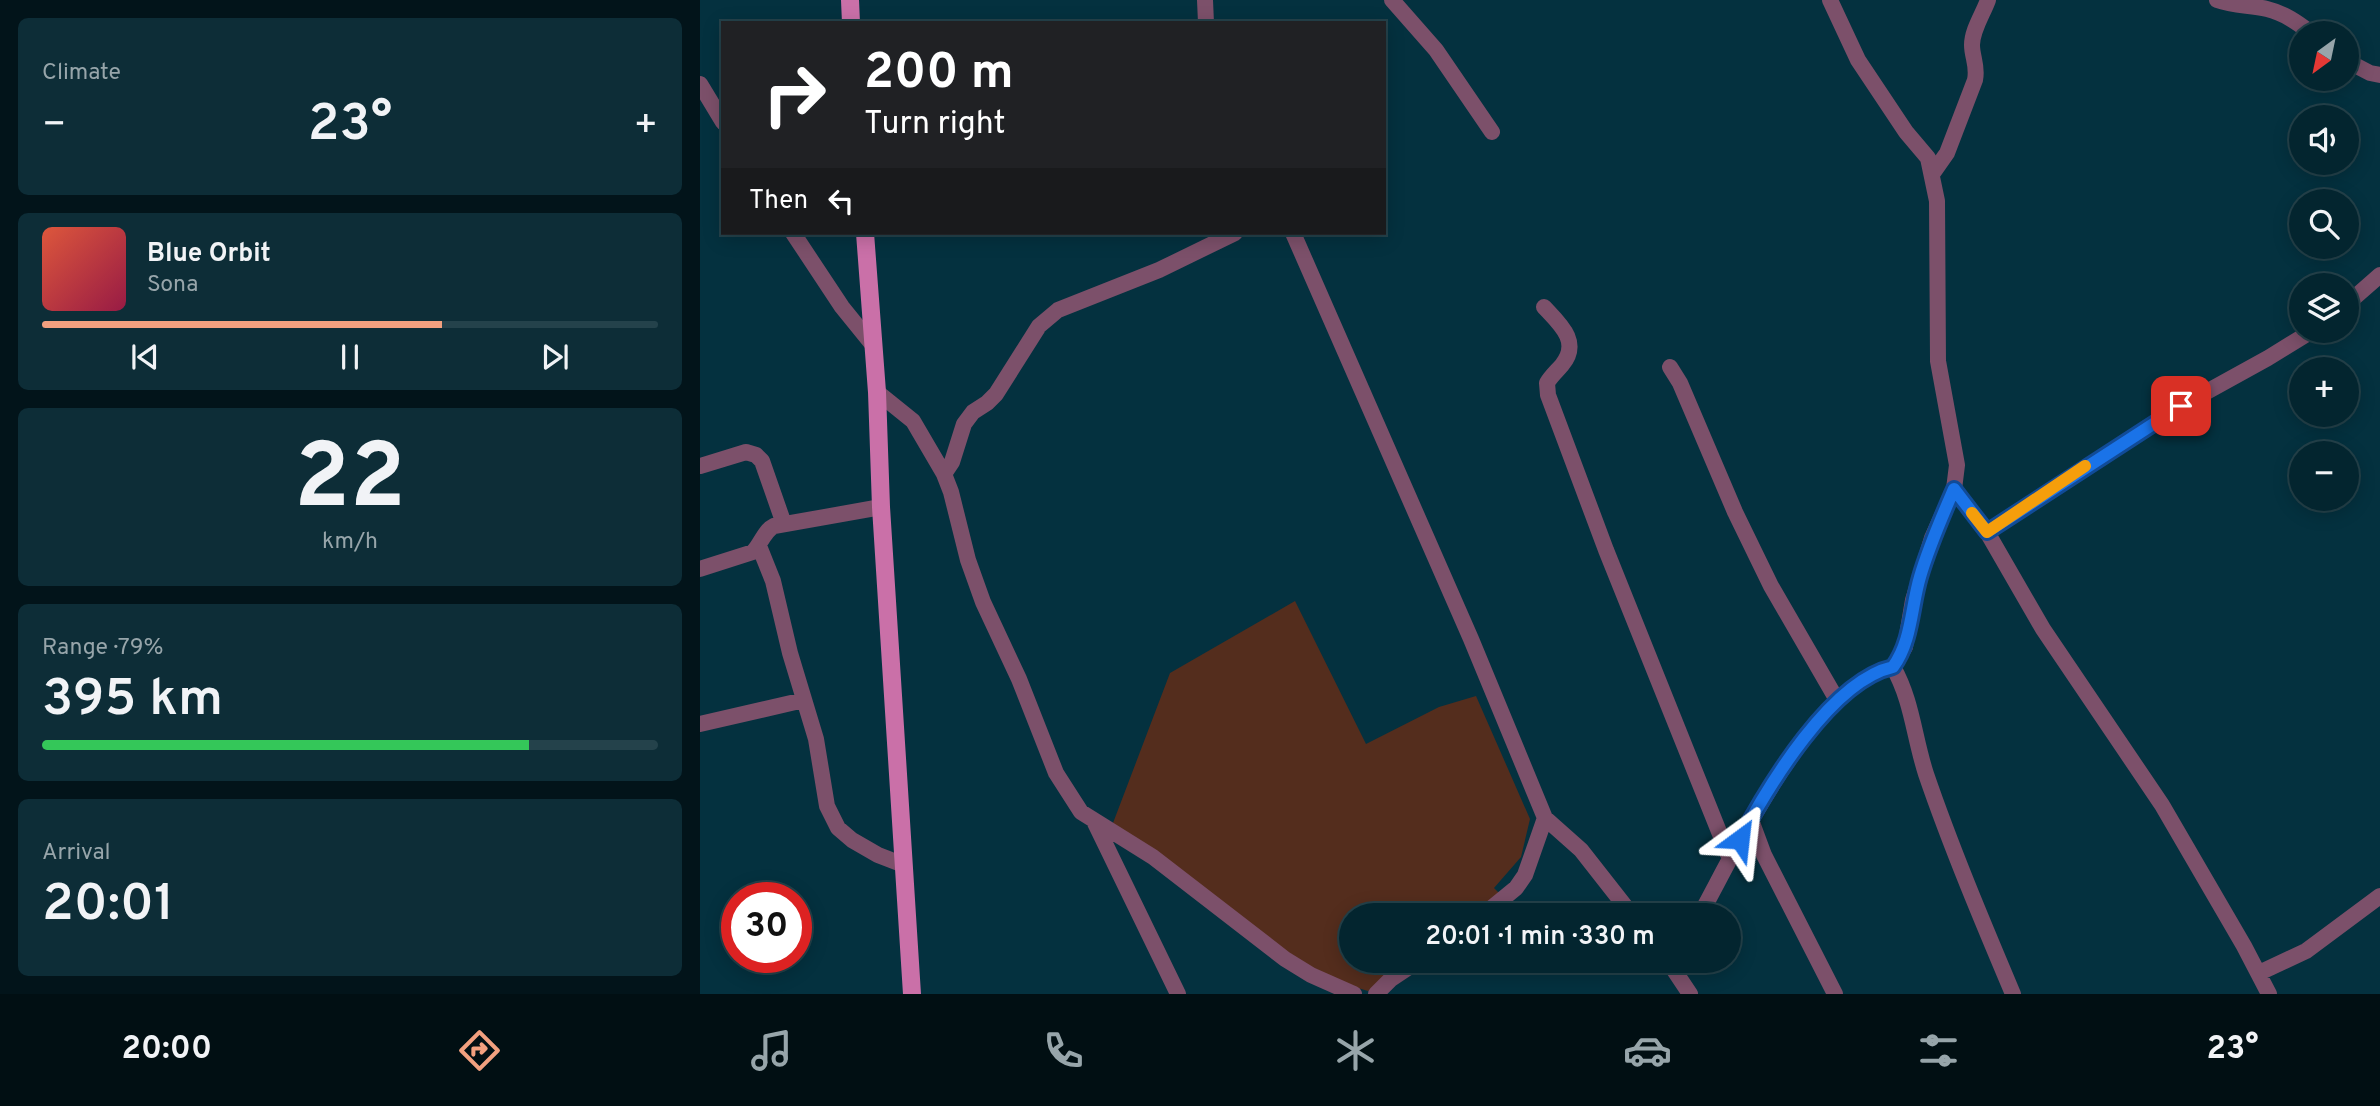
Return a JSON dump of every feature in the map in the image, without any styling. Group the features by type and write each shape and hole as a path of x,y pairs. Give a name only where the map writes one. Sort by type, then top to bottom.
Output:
{"main road":[{"path":"850,0 851,21"},
{"path":"865,235 877,392 881,507 912,994"}],"street":[{"path":"1205,0 1206,21"},
{"path":"1392,0 1436,50 1492,132"},
{"path":"1706,903 1751,820 1814,726 1837,700 1863,679 1881,669 1893,667 1905,647 1913,600 1932,538 1954,489 1956,465 1938,361 1937,201 1933,173 1928,158 1895,116 1858,60 1830,0"},
{"path":"1933,173 1947,153 1972,88 1977,71 1972,47 1973,35 1988,0"},
{"path":"2217,0 2231,5 2269,9 2294,21"},
{"path":"2359,67 2380,75"},
{"path":"700,84 721,119"},
{"path":"794,235 842,307 872,344"},
{"path":"944,474 952,462 964,424 973,412 996,394 1039,326 1048,317 1058,310 1159,270 1231,235"},
{"path":"1294,235 1471,639 1545,818 1581,850 1623,903"},
{"path":"2359,293 2380,275"},
{"path":"1544,307 1567,332 1570,343 1570,352 1547,383 1548,395 1606,550 1730,859"},
{"path":"1987,532 2181,406 2292,343"},
{"path":"1670,367 1680,383 1735,512 1771,586 1837,700"},
{"path":"877,392 913,421 944,474 968,560 983,602 1000,636 1056,773 1081,812 1153,857 1285,959 1311,975 1354,994"},
{"path":"700,466 746,452 757,455 762,461 784,524"},
{"path":"1954,489 1987,532 2043,629 2162,805 2269,994"},
{"path":"700,569 740,557 759,546 769,528 881,507"},
{"path":"759,546 773,581 816,739 827,806 838,828 864,848 904,865"},
{"path":"1893,667 1904,686 1938,806 2013,994"},
{"path":"700,724 804,700"},
{"path":"1498,903 1516,888 1525,875 1545,818"},
{"path":"1751,820 1764,855 1835,994"},
{"path":"1095,822 1178,994"},
{"path":"2259,973 2306,951 2380,896"},
{"path":"1363,994 1374,994 1400,973"},
{"path":"1676,973 1690,994"}],"shaded area":[{"path":"1295,601 1366,744 1439,707 1476,696 1530,819 1521,857 1494,888 1502,896 1492,903 1339,903 1339,973 1394,973 1368,991 1315,975 1209,898 1113,823 1170,673"}],"slow traffic":[{"path":"1972,513 1987,532 2085,466"}],"route":[{"path":"1740,839 1788,762 1822,716 1863,679 1881,669 1893,667 1900,657 1905,647 1913,600 1932,538 1954,489 1987,532 2181,406"}]}
